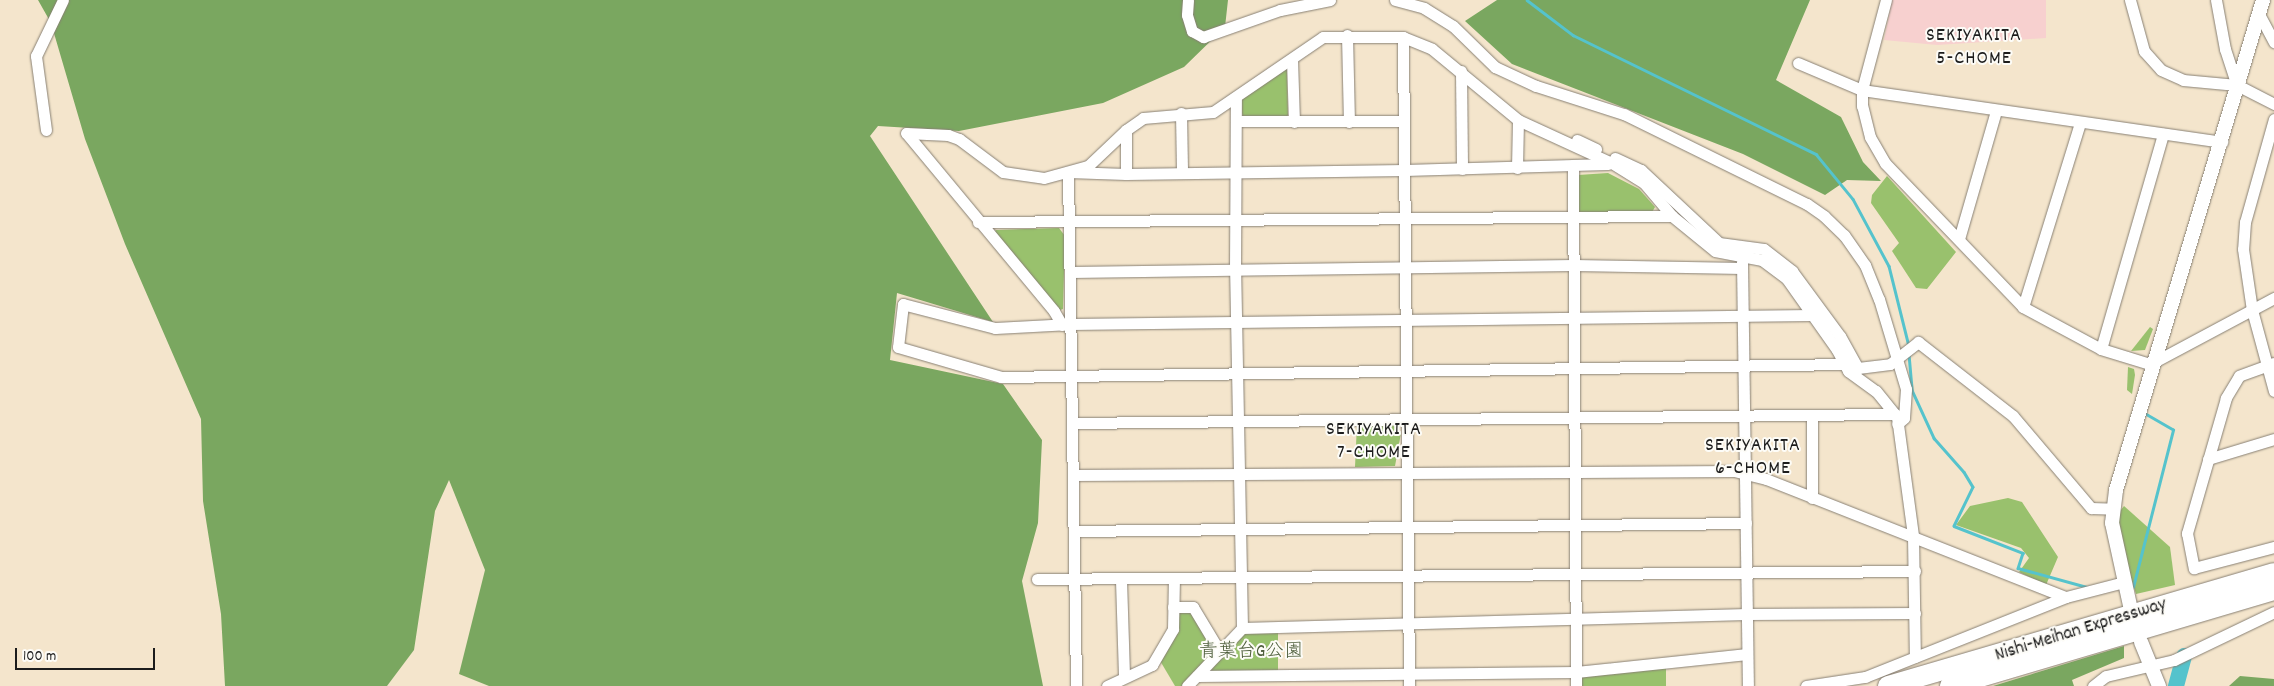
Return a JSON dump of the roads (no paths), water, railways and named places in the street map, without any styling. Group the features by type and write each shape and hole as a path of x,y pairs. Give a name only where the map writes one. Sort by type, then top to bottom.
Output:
{"highway":[{"name":"Nishi-Meihan Expressway","path":"1888,686 2274,573"},
{"name":"Nishi-Meihan Expressway","path":"1950,686 2274,590"}],"street":[{"path":"46,130 36,56 63,0"},
{"path":"1188,0 1187,15 1192,31 1202,37 1280,10 1330,0"},
{"path":"1072,424 1812,415 1904,418 1907,406 1901,356 1865,265 1844,235 1807,204 1624,114 1536,86 1495,67 1453,26 1424,8 1395,0"},
{"path":"1886,0 1862,90 1865,122 1877,152 2023,306 2101,349 2155,363 2274,298"},
{"path":"2130,0 2144,51 2161,70 2182,80 2237,85 2274,104"},
{"path":"2216,0 2225,49 2237,85"},
{"path":"2132,610 2124,582 2112,523 2116,490 2222,142 2263,0"},
{"path":"2259,14 2274,42"},
{"path":"1347,35 1349,122"},
{"path":"1066,325 978,222 906,133 948,135 959,139 1003,172 1018,176 1044,178 1088,166 1126,130 1143,118 1181,113 1213,112 1323,37 1347,35 1403,36 1432,49 1518,120 1612,163 1644,183 1672,216 1715,251 1762,260 1787,278 1848,371 1876,391 1896,419 1913,536 1915,657"},
{"path":"1403,36 1408,370 1407,576 1409,686"},
{"path":"1292,58 1294,122"},
{"path":"1798,63 1862,90 1996,111 2222,142"},
{"path":"1461,71 1462,169"},
{"path":"1187,686 1242,628 1240,374 1235,271 1236,97"},
{"path":"1959,239 1996,111"},
{"path":"1181,113 1182,174"},
{"path":"2274,119 2245,222 2243,249 2252,310 2270,364 2274,391"},
{"path":"1517,168 1518,120"},
{"path":"1237,121 1404,121"},
{"path":"2023,306 2080,123"},
{"path":"1126,130 1126,174"},
{"path":"2101,349 2164,134"},
{"path":"1577,140 1642,170 1719,243 1764,249 1792,271 1835,329 1858,368 1890,364 1918,342 2013,416 2091,508 2114,509"},
{"path":"1068,172 1182,174 1517,168 1612,163"},
{"path":"1573,166 1572,216 1576,369 1576,686"},
{"path":"1068,172 1071,272 1066,325 1071,375 1076,686"},
{"path":"978,222 1406,220 1572,216 1672,216"},
{"path":"1742,255 1745,318 1744,416 1748,686"},
{"path":"1071,272 1406,269 1573,265 1742,268"},
{"path":"1812,315 1745,318 1236,322 995,328 903,304 898,348 1000,377 1844,364"},
{"path":"2270,364 2239,376 2232,386 2208,459 2187,533 2194,568 2274,547"},
{"path":"1812,415 1812,498"},
{"path":"2208,459 2274,440"},
{"path":"1073,476 1575,470 1745,472 2066,597"},
{"path":"1074,531 1241,527 1746,523"},
{"path":"1036,579 1241,579 1576,573 1915,571"},
{"path":"1107,686 1152,665 1173,629 1174,579"},
{"path":"1121,580 1124,677"},
{"path":"1806,686 1865,677 2066,597 2124,582"},
{"path":"1173,607 1193,608 1220,652"},
{"path":"2093,686 2106,676 2174,660 2274,612"},
{"path":"1242,628 1576,621 1747,614 1915,613"},
{"path":"2141,642 2159,686"},
{"path":"1197,676 1243,682 1354,681 1408,674 1576,672 1747,654"}],"waterway":[{"path":"1527,0 1573,35 1816,154 1853,199 1889,266 1909,346"},
{"path":"1909,354 1912,390 1934,438 1964,472 1973,487 1954,526 2023,553 2018,568 2087,587"},
{"path":"2130,587 2133,587 2173,430 2145,414"},
{"path":"2176,686 2184,656"}],"district":[{"name":"SEKIYAKITA 5-CHOME","path":"1974,48"},
{"name":"SEKIYAKITA 7-CHOME","path":"1374,442"},
{"name":"SEKIYAKITA 6-CHOME","path":"1753,458"}],"park label":[{"name":"青葉台G公園","path":"1251,653"}]}
